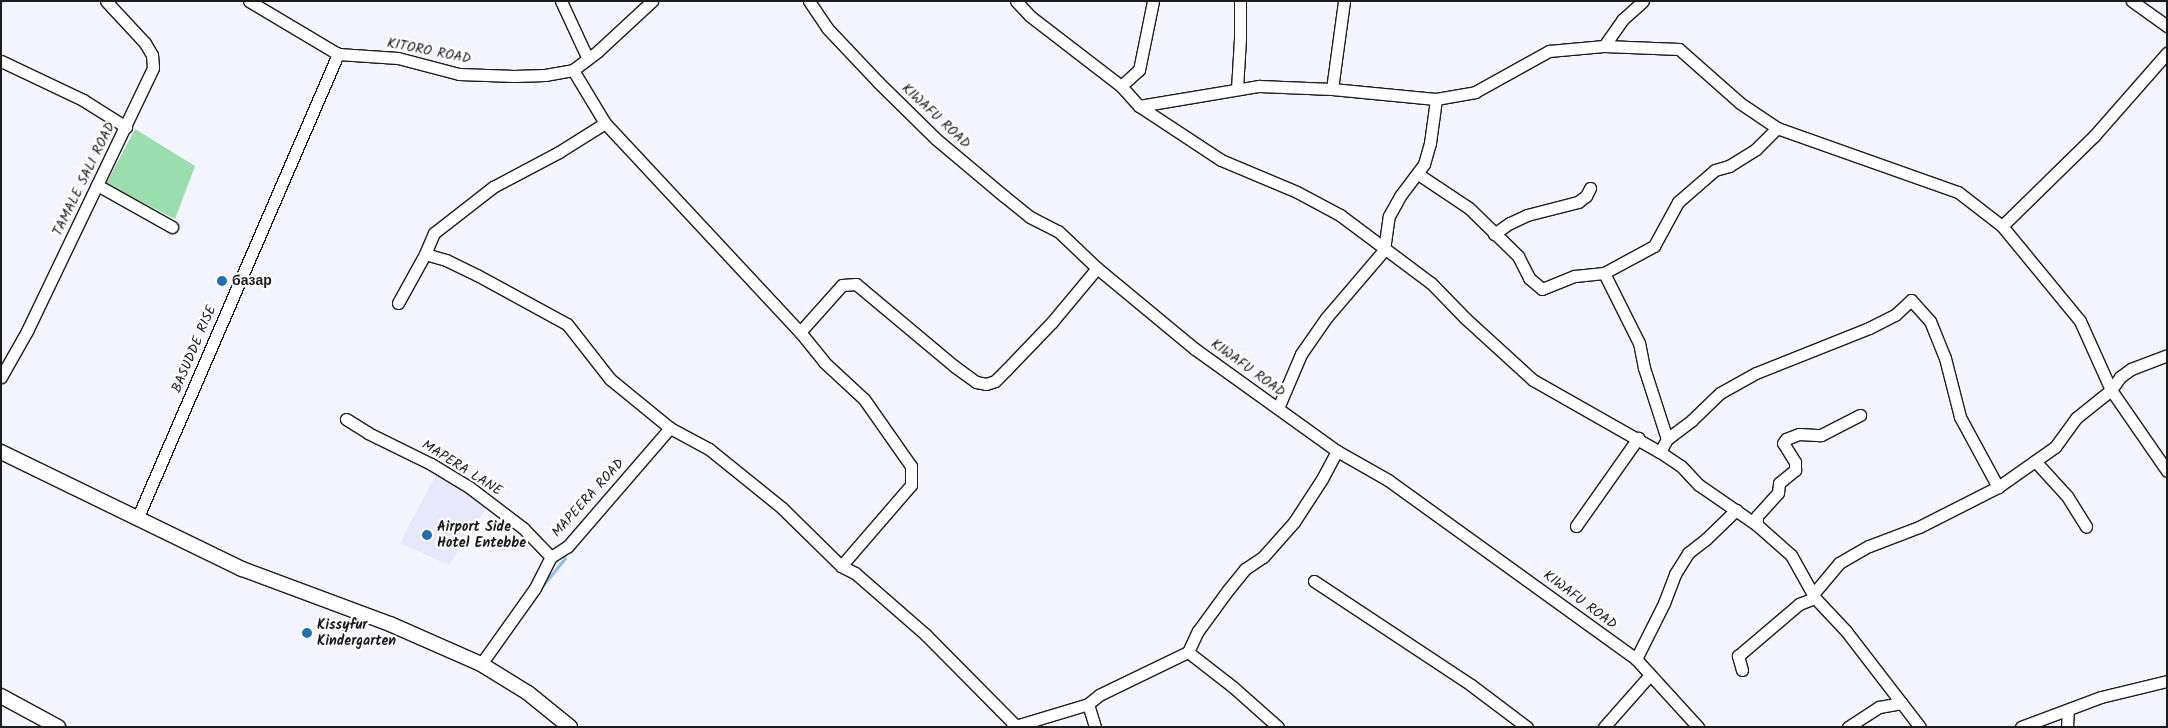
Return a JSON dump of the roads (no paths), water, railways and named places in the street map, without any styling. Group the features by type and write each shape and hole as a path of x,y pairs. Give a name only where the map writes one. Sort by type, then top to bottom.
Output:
{"street":[{"name":"TAMALE SALI ROAD","path":"1,377 27,331 154,68 152,55 145,43 106,1"},
{"name":"KITORO ROAD","path":"249,1 338,54 398,58 459,74 545,75 573,70"},
{"path":"561,1 587,57"},
{"path":"652,1 598,51 587,57 573,70 605,123 800,332 824,362 864,399 911,466 912,484 841,566"},
{"name":"KIWAFU ROAD","path":"809,1 834,35 936,139 1030,217 1058,231 1097,268 1195,349 1337,451 1388,480 1636,659 1698,727"},
{"path":"1016,1 1030,16 1120,86 1139,106 1221,160 1297,192 1340,215 1384,250 1431,283 1464,318 1532,380 1660,452 1681,466 1699,485 1757,525 1791,555 1815,595 1846,631 1920,727"},
{"path":"1120,86 1139,70 1153,1"},
{"path":"1237,89 1240,1"},
{"path":"1332,89 1344,1"},
{"path":"1604,46 1622,20 1643,1"},
{"path":"2132,1 2167,26"},
{"path":"1139,106 1259,86 1332,89 1436,99 1475,92 1549,51 1604,46 1680,49 1740,103 1777,128 1862,160 1958,192 2002,226 2080,321 2111,390 2167,471"},
{"path":"2002,226 2094,136 2167,53"},
{"name":"BASUDDE RISE","path":"137,519 338,54"},
{"path":"1,61 83,100 126,127"},
{"path":"1278,408 1301,354 1326,318 1384,250 1389,216 1400,196 1424,164 1430,143 1436,99"},
{"path":"398,303 425,254 434,233 493,187 559,152 605,123"},
{"path":"1418,174 1469,208 1518,256 1529,278 1542,289 1575,276 1604,273 1654,246 1678,202 1715,170 1729,166 1756,149 1777,128"},
{"path":"97,186 172,226"},
{"path":"1494,234 1510,223 1527,215 1578,202 1586,196 1590,188"},
{"path":"425,254 446,260 477,275 567,324 610,379 670,428 709,449 782,508 841,566 855,573 920,630 1013,726 1088,704 1099,695 1188,652 1198,631 1245,569 1263,557 1294,522 1322,479 1337,451"},
{"path":"800,332 842,285 856,284 954,366 976,382 986,384 995,381 1052,322 1097,268"},
{"path":"1604,273 1639,343 1644,368 1667,439"},
{"path":"1660,452 1667,439 1692,420 1720,393 1756,373 1869,328 1895,315 1911,300 1930,321 1945,358 1960,417 1998,487"},
{"path":"1742,670 1738,656 1799,604 1815,595 1839,563 1869,546 1919,527 1998,487 2055,447 2076,418 2111,390 2120,377 2131,369 2167,355"},
{"path":"1757,525 1758,516 1778,493 1779,483 1794,470 1795,462 1783,444 1786,440 1799,434 1821,435 1860,415"},
{"name":"MAPERA LANE","path":"346,419 368,433 431,464 470,487 523,528 551,557"},
{"name":"MAPEERA ROAD","path":"481,664 535,588 551,557 568,546 670,428"},
{"path":"1576,526 1638,438"},
{"path":"1,452 242,569 390,624 481,664 528,693 570,727"},
{"path":"2035,461 2066,496 2086,526"},
{"path":"1636,659 1654,619 1664,603 1675,574 1688,553 1706,540 1736,510"},
{"path":"1314,581 1471,685 1527,727"},
{"path":"1188,652 1233,687 1278,727"},
{"path":"1604,727 1650,675"},
{"path":"2021,727 2101,697 2167,681"},
{"path":"1,696 58,727"},
{"path":"1848,727 1879,706 1902,703"},
{"path":"1088,704 1095,727"},
{"path":"2067,727 2068,710"}],"waterway":[{"path":"539,590 565,558"}],"place":[{"name":"базар","path":"222,281"},
{"name":"Airport Side Hotel Entebbe","path":"427,535"},
{"name":"Kissyfur Kindergarten","path":"307,633"}]}
